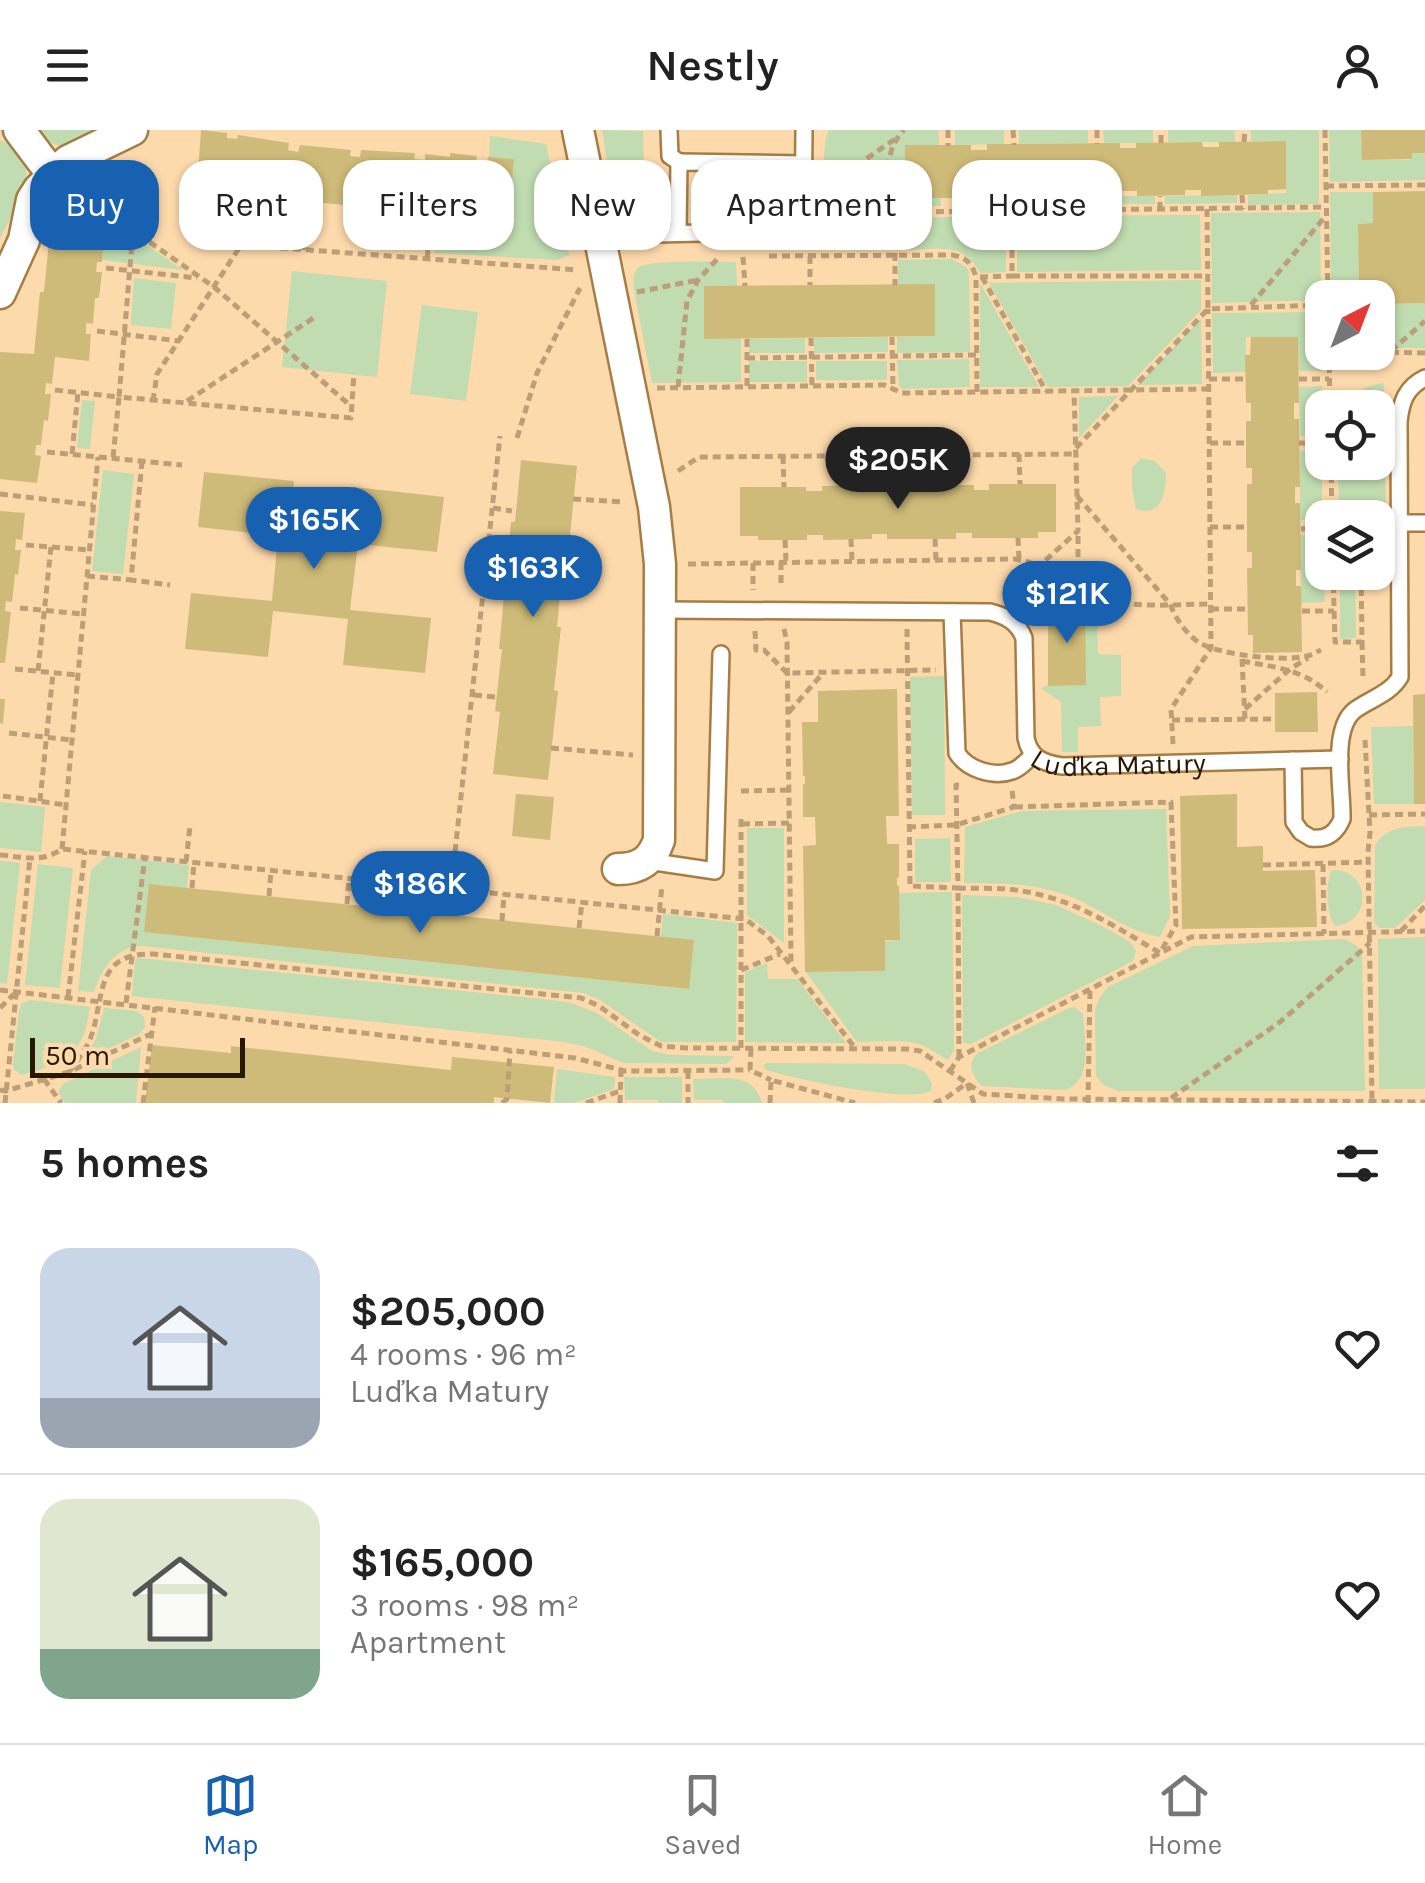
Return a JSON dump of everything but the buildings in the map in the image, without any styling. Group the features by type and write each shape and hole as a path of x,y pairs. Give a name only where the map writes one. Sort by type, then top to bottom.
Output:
{"street":[{"path":"19,130 42,160"},
{"path":"578,130 584,160"},
{"path":"70,160 125,133"},
{"path":"0,293 24,240 30,210"},
{"path":"601,250 654,507 660,564 660,826 656,862 618,869"}],"lane":[{"path":"669,130 670,156 679,162 691,162"},
{"path":"804,130 804,160"},
{"path":"678,233 679,162"},
{"path":"671,234 691,233"},
{"path":"1293,760 1294,822 1300,832 1317,839 1330,836 1342,819 1342,727 1349,715 1394,687 1400,678 1400,407 1411,387 1425,378"},
{"path":"1400,523 1425,523"},
{"path":"661,610 990,612 1006,617"},
{"path":"952,612 956,753 962,761 986,772 1006,772 1033,755"},
{"name":"Luďka Matury","path":"1006,617 1018,626 1024,638 1026,738 1033,755 1046,762 1062,766 1340,759"},
{"path":"656,862 714,871 721,654"}],"path":[{"path":"865,160 904,130"},
{"path":"948,130 948,146"},
{"path":"1013,130 1014,145"},
{"path":"1096,130 1097,144"},
{"path":"1161,130 1161,143"},
{"path":"1244,130 1244,142"},
{"path":"1325,130 1328,280"},
{"path":"115,160 125,133"},
{"path":"890,160 896,139"},
{"path":"1326,186 1425,185"},
{"path":"1242,195 1243,209"},
{"path":"1160,196 1160,210"},
{"path":"947,199 947,212"},
{"path":"1122,210 1326,207"},
{"path":"1174,764 1171,709 1211,648 1207,209"},
{"path":"932,214 952,212"},
{"path":"1250,308 1326,216"},
{"path":"159,249 214,288 352,407"},
{"path":"114,458 132,250"},
{"path":"153,401 157,374 238,250"},
{"path":"303,250 578,270"},
{"path":"428,258 429,250"},
{"path":"1012,250 1012,276"},
{"path":"743,256 744,286"},
{"path":"810,256 810,285"},
{"path":"895,284 895,256 959,256 970,263 1046,390"},
{"path":"678,387 688,301 698,280 719,257"},
{"path":"106,268 201,279"},
{"path":"979,277 1208,276"},
{"path":"977,392 979,277"},
{"path":"630,294 698,280"},
{"path":"516,438 537,373 582,286"},
{"path":"675,474 699,457 1075,451 1208,309 1305,306"},
{"path":"185,402 315,317"},
{"path":"1395,347 1425,322"},
{"path":"97,331 178,341"},
{"path":"892,337 893,389"},
{"path":"811,338 812,386"},
{"path":"746,339 747,386"},
{"path":"1395,352 1425,353"},
{"path":"746,358 977,356"},
{"path":"1330,370 1330,390"},
{"path":"56,390 351,418 354,372"},
{"path":"1209,379 1246,379"},
{"path":"1299,379 1330,379"},
{"path":"649,388 884,386 902,392 1210,389"},
{"path":"1074,390 1078,584"},
{"path":"72,454 78,392"},
{"path":"455,852 500,436"},
{"path":"1210,443 1246,443"},
{"path":"1299,443 1305,443"},
{"path":"47,452 182,465"},
{"path":"1019,454 1020,484"},
{"path":"935,455 935,485"},
{"path":"783,456 784,487"},
{"path":"851,456 851,486"},
{"path":"62,849 98,457"},
{"path":"131,580 142,461"},
{"path":"0,494 94,505"},
{"path":"1077,496 1170,604 1188,633 1211,648 1242,659 1290,669 1326,692"},
{"path":"573,499 628,502"},
{"path":"493,508 512,510"},
{"path":"1210,527 1247,527"},
{"path":"1300,529 1305,529"},
{"path":"1006,617 1040,565 1078,531"},
{"path":"1018,538 1019,559"},
{"path":"935,539 936,560"},
{"path":"786,540 786,562"},
{"path":"850,540 852,561"},
{"path":"26,545 90,550"},
{"path":"38,671 51,547"},
{"path":"660,564 1019,559 1122,603 1247,609"},
{"path":"487,570 506,572"},
{"path":"87,576 170,584"},
{"path":"1333,590 1335,642"},
{"path":"1361,590 1369,815 1372,1102"},
{"path":"20,608 84,614"},
{"path":"1302,610 1334,611"},
{"path":"754,611 756,650 764,650 788,673 954,670"},
{"path":"907,612 910,886 1019,890 1059,899 1096,915 1160,953"},
{"path":"787,642 791,966"},
{"path":"1244,709 1290,669 1335,642 1362,642"},
{"path":"1242,659 1306,657 1321,650"},
{"path":"1242,659 1245,720"},
{"path":"14,669 78,675"},
{"path":"40,801 53,672"},
{"path":"788,714 822,672"},
{"path":"474,695 495,697"},
{"path":"1172,720 1271,719"},
{"path":"9,733 72,740"},
{"path":"551,748 635,756"},
{"path":"1012,784 1014,807"},
{"path":"959,1057 956,785 975,785"},
{"path":"741,791 789,790"},
{"path":"3,796 66,805"},
{"path":"908,827 956,825 1014,807 1171,802 1176,925 1160,953"},
{"path":"741,808 741,1048"},
{"path":"1369,815 1425,814"},
{"path":"741,824 789,823"},
{"path":"190,826 192,888"},
{"path":"0,855 30,858 47,857 62,849 86,851 741,919 768,936 856,1049"},
{"path":"68,997 86,851"},
{"path":"5,1103 3,1091 30,858"},
{"path":"126,1003 145,858"},
{"path":"656,862 660,910 657,936"},
{"path":"1263,865 1368,862"},
{"path":"1323,864 1324,934"},
{"path":"1173,866 1181,866"},
{"path":"269,896 271,870"},
{"path":"346,904 349,878"},
{"path":"424,912 427,886"},
{"path":"502,920 504,894"},
{"path":"579,928 582,902"},
{"path":"1400,932 1425,906"},
{"path":"950,1071 959,1057 1191,937 1249,932 1425,931"},
{"path":"1168,1100 1280,1022 1370,944"},
{"path":"68,1072 89,1043 102,984 126,957 153,954 581,998 661,1046 920,1051 983,1094 1088,1101 1425,1102"},
{"path":"741,970 781,954"},
{"path":"1088,1101 1090,988"},
{"path":"0,990 575,1058 621,1070 750,1070 771,1080 855,1103"},
{"path":"0,1008 16,992"},
{"path":"143,1103 155,1006"},
{"path":"3,1091 68,1072 151,1034"},
{"path":"750,1048 750,1070"},
{"path":"506,1102 510,1050"},
{"path":"620,1103 621,1070"},
{"path":"688,1071 688,1103"},
{"path":"44,1080 61,1103"},
{"path":"770,1103 771,1080"},
{"path":"934,1103 967,1083"},
{"path":"967,1083 974,1103"},
{"path":"586,1103 620,1091"}],"green space":[{"path":"35,130 112,130 63,146"},
{"path":"602,130 643,131 644,160 607,160"},
{"path":"829,130 939,130 939,145 905,146 905,160 824,160"},
{"path":"955,130 1004,130 1004,144 955,145"},
{"path":"1019,130 1088,130 1088,143 1019,144"},
{"path":"1103,130 1153,130 1153,143 1104,143"},
{"path":"1168,130 1235,130 1235,142 1168,142"},
{"path":"1251,130 1319,130 1319,204 1248,205 1248,195 1286,193 1286,142 1251,141"},
{"path":"1329,130 1361,130 1362,160 1411,160 1412,153 1425,153 1425,180 1330,182"},
{"path":"490,136 546,144 549,160 534,160 534,250 568,250 569,255 558,260 434,253 514,250 514,159 489,157"},
{"path":"0,140 15,148 26,172 20,199 0,239"},
{"path":"1330,192 1373,192 1373,223 1358,224 1359,280 1331,280"},
{"path":"1237,195 1237,203 1165,204 1165,196"},
{"path":"1122,196 1155,196 1155,204 1122,204"},
{"path":"932,198 941,198 941,206 932,206"},
{"path":"1320,212 1321,280 1305,280 1305,300 1212,303 1211,213"},
{"path":"1122,215 1200,215 1201,270 1017,272 1017,250 1122,250"},
{"path":"932,217 952,217 952,250 1006,250 1006,272 980,273 958,252 932,249"},
{"path":"103,250 154,250 183,270 103,260"},
{"path":"952,259 969,272 970,352 897,353 897,337 935,336 935,285 898,284 898,260"},
{"path":"736,262 737,286 704,338 741,339 741,382 652,383 634,291 633,279 638,268 655,263"},
{"path":"292,271 387,281 377,377 282,367"},
{"path":"134,278 176,283 171,329 131,325"},
{"path":"1201,280 1201,310 1128,386 1048,387 989,283"},
{"path":"980,283 1039,387 980,387"},
{"path":"1425,303 1425,348 1395,348 1395,304"},
{"path":"422,305 478,312 466,401 410,394"},
{"path":"1305,312 1305,370 1322,371 1299,371 1298,337 1246,337 1246,372 1213,373 1212,313"},
{"path":"1201,319 1202,384 1138,385"},
{"path":"888,337 888,352 814,353 814,338"},
{"path":"805,338 805,353 749,353 749,339"},
{"path":"969,359 970,387 899,386 897,360"},
{"path":"749,361 807,361 807,382 749,382"},
{"path":"816,361 887,361 887,380 816,380"},
{"path":"1384,383 1384,390 1361,390"},
{"path":"1322,386 1322,390 1305,390 1305,436 1300,436 1299,387"},
{"path":"1118,396 1079,438 1079,397"},
{"path":"82,400 95,401 90,449 77,448"},
{"path":"1300,451 1305,451 1305,480 1322,480 1322,500 1305,500 1305,520 1300,520"},
{"path":"1141,458 1155,461 1166,473 1161,502 1145,511 1136,509 1132,488 1132,468"},
{"path":"103,470 134,474 123,574 92,571"},
{"path":"1338,480 1385,480 1386,500 1339,500"},
{"path":"1300,535 1305,535 1305,590 1324,590 1325,602 1301,603"},
{"path":"1340,590 1355,590 1356,638 1340,639"},
{"path":"1113,604 1113,610 1097,611 1098,654 1121,655 1121,696 1100,697 1101,726 1078,727 1078,752 1062,752 1061,702 1042,689 1085,685 1085,606"},
{"path":"944,676 945,815 912,815 910,677"},
{"path":"1413,726 1414,804 1374,804 1371,727"},
{"path":"0,802 45,807 41,852 0,848"},
{"path":"1166,809 1170,916 1160,937 1047,889 964,883 965,827 1022,811"},
{"path":"1425,826 1425,900 1395,928 1379,928 1374,922 1375,846 1390,831"},
{"path":"747,828 784,828 784,943 747,915"},
{"path":"950,838 951,882 915,882 915,839"},
{"path":"107,856 189,865 187,888 149,884 145,932 688,989 694,941 661,937 663,914 737,923 736,1042 661,1042 584,993 142,946 124,950 111,960 94,992 78,991 91,870"},
{"path":"0,861 20,863 7,984 0,983"},
{"path":"38,864 73,868 60,988 25,985"},
{"path":"1332,870 1354,878 1362,896 1356,916 1335,926 1328,899"},
{"path":"952,892 954,1050 948,1060 911,1042 857,1042 806,972 884,971 885,941 900,940 899,893"},
{"path":"962,895 1017,897 1056,905 1131,943 1136,951 1133,961 971,1044 963,1043"},
{"path":"1425,937 1425,1089 1379,1089 1378,939"},
{"path":"1345,939 1357,946 1362,955 1365,1091 1118,1091 1096,1076 1095,1009 1108,987 1193,946"},
{"path":"135,960 571,1003 597,1013 652,1051 735,1056 726,1064 624,1063 564,1042 132,996"},
{"path":"767,963 768,979 797,979 846,1043 745,1042 745,972"},
{"path":"31,1000 90,1007 83,1037 69,1055 21,1075 13,1064 19,1011 22,1003"},
{"path":"1075,1007 1083,1014 1085,1046 1084,1068 1075,1085 1066,1090 981,1086 972,1070 978,1053"},
{"path":"104,1008 137,1011 144,1017 145,1027 138,1035 83,1060 96,1039"},
{"path":"141,1047 136,1103 65,1103 58,1092 63,1084"},
{"path":"766,1063 905,1064 925,1072 932,1083 931,1091 899,1094 851,1089 766,1070"},
{"path":"557,1069 615,1077 614,1089 574,1103 554,1103"},
{"path":"624,1077 682,1077 682,1103 625,1100"},
{"path":"693,1079 744,1081 758,1092 762,1103 694,1100"}]}
